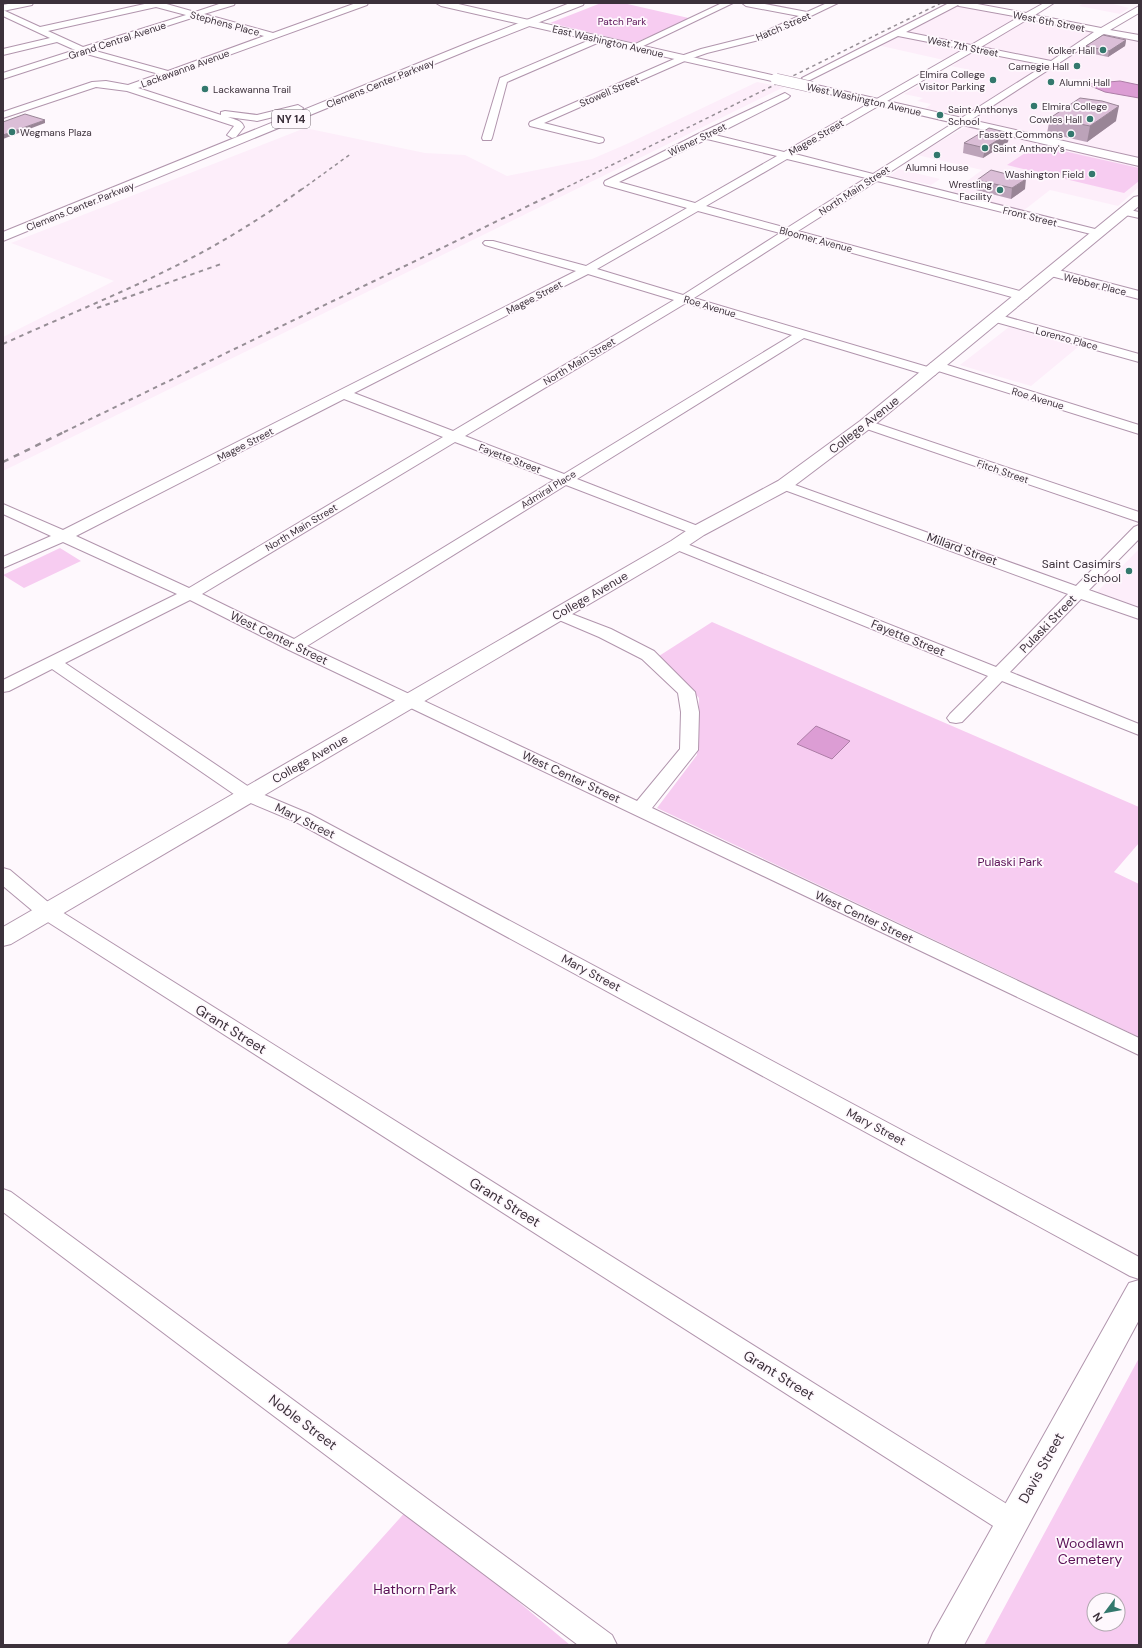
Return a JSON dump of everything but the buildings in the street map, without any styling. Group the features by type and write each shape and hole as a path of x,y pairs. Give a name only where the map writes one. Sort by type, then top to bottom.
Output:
{"main road":[{"path":"3,8 28,3"},
{"name":"East Washington Avenue","path":"441,3 776,79"},
{"name":"Clemens Center Parkway","path":"3,237 522,22 562,3"},
{"name":"Clemens Center Parkway","path":"3,229 298,108 522,22 579,3"},
{"name":"West Washington Avenue","path":"776,79 810,83 877,102 1139,162"},
{"name":"College Avenue","path":"3,938 677,545 698,531 784,485 866,424 1099,233 1134,209"},
{"name":"Davis Street","path":"945,1645 1011,1522 1139,1292"}],"street":[{"name":"Grand Central Avenue","path":"3,76 232,3"},
{"name":"Lackawanna Avenue","path":"3,115 95,84 106,84 129,88 364,3"},
{"path":"634,47 729,3"},
{"path":"746,3 809,15"},
{"name":"Hatch Street","path":"684,58 719,47 760,37 834,3"},
{"path":"810,83 898,33 956,3"},
{"name":"West 6th Street","path":"959,3 1139,38"},
{"name":"Magee Street","path":"3,563 63,536 587,270 1050,3"},
{"name":"Stephens Place","path":"155,4 274,36"},
{"path":"38,30 155,4"},
{"name":"North Main Street","path":"3,687 190,594 684,299 961,121 1053,64 1102,31 1139,9"},
{"path":"3,13 84,51 170,74"},
{"name":"West 7th Street","path":"898,33 1053,64"},
{"path":"3,52 58,39"},
{"path":"487,138 503,80 599,39"},
{"name":"Stowell Street","path":"599,140 534,124 684,58"},
{"path":"129,88 238,124 238,130 232,135"},
{"name":"Wisner Street","path":"609,183 785,96"},
{"path":"192,108 257,118 298,108"},
{"name":"Front Street","path":"704,135 1099,233"},
{"name":"Bloomer Avenue","path":"609,183 1023,296"},
{"name":"Roe Avenue","path":"489,243 587,270 802,334 933,369 1139,430"},
{"name":"Webber Place","path":"1051,272 1139,295"},
{"name":"Lorenzo Place","path":"996,318 1139,358"},
{"name":"Admiral Place","path":"295,646 564,479 802,334"},
{"name":"Fayette Street","path":"344,394 698,531"},
{"name":"Fitch Street","path":"866,424 1139,517"},
{"name":"Millard Street","path":"784,485 1139,614"},
{"name":"West Center Street","path":"3,508 190,594 410,701 1139,1047"},
{"name":"Pulaski Street","path":"956,718 1139,530"},
{"name":"Fayette Street","path":"677,545 1139,730"},
{"path":"558,614 605,633 648,655 686,692 690,712 689,750 640,810"},
{"name":"Mary Street","path":"53,662 248,795 303,818 1139,1269"},
{"name":"Grant Street","path":"3,875 47,912 1011,1522"},
{"name":"Noble Street","path":"3,1199 602,1645"}],"shaded area":[{"path":"1084,3 1109,3 1129,8 1120,14 1079,6"},
{"name":"Elmira College","path":"956,5 1090,32 1098,28 1139,36 1139,187 1118,206 1050,190 1023,211 952,192 982,170 917,155 977,120 925,109 931,104 917,101 923,98 904,94 942,72 975,78 984,73 951,66 957,63 877,45"},
{"path":"1120,81 1139,85 1139,98 1105,92 1086,84"},
{"path":"757,82 784,87 3,471 3,337 114,281 11,243 305,128 425,153 465,155 507,176 592,159"},
{"path":"899,169 940,179 931,185 889,176"},
{"path":"1009,327 1078,347 1031,386 960,365"},
{"name":"Saint Casimirs School","path":"1139,549 1139,607 1097,592"},
{"path":"816,726 850,741 832,759 797,744"}],"green space":[{"name":"Patch Park","path":"601,3 623,3 693,19 634,43 550,23"},
{"name":"Washington Field","path":"1037,145 1139,168 1139,181 1124,193 1007,165"},
{"path":"60,548 81,561 24,588 3,575"},
{"name":"Pulaski Park","path":"712,622 1139,807 1139,843 1114,872 1139,884 1139,1037 657,808 697,755 699,698 659,656"},
{"name":"Woodlawn Cemetery","path":"1139,1358 1139,1645 984,1645"},
{"name":"Hathorn Park","path":"408,1509 570,1645 286,1645"}],"railway":[{"path":"561,190 941,3"},
{"path":"301,190 352,153"},
{"path":"3,344 160,274 246,227 302,189"},
{"path":"64,432 563,189"},
{"path":"97,308 221,264"},
{"path":"3,462 66,431"}],"place":[{"name":"Kolker Hall","path":"1103,50"},
{"name":"Carnegie Hall","path":"1077,66"},
{"name":"Elmira College Visitor Parking","path":"993,80"},
{"name":"Alumni Hall","path":"1051,82"},
{"name":"Lackawanna Trail","path":"205,89"},
{"name":"Elmira College","path":"1034,106"},
{"name":"Saint Anthonys School","path":"940,115"},
{"name":"Cowles Hall","path":"1090,119"},
{"name":"Wegmans Plaza","path":"12,132"},
{"name":"Fassett Commons","path":"1071,134"},
{"name":"Saint Anthony's","path":"985,148"},
{"name":"Alumni House","path":"937,155"},
{"name":"Washington Field","path":"1092,174"},
{"name":"Wrestling Facility","path":"1000,190"},
{"name":"Saint Casimirs School","path":"1129,571"}]}
